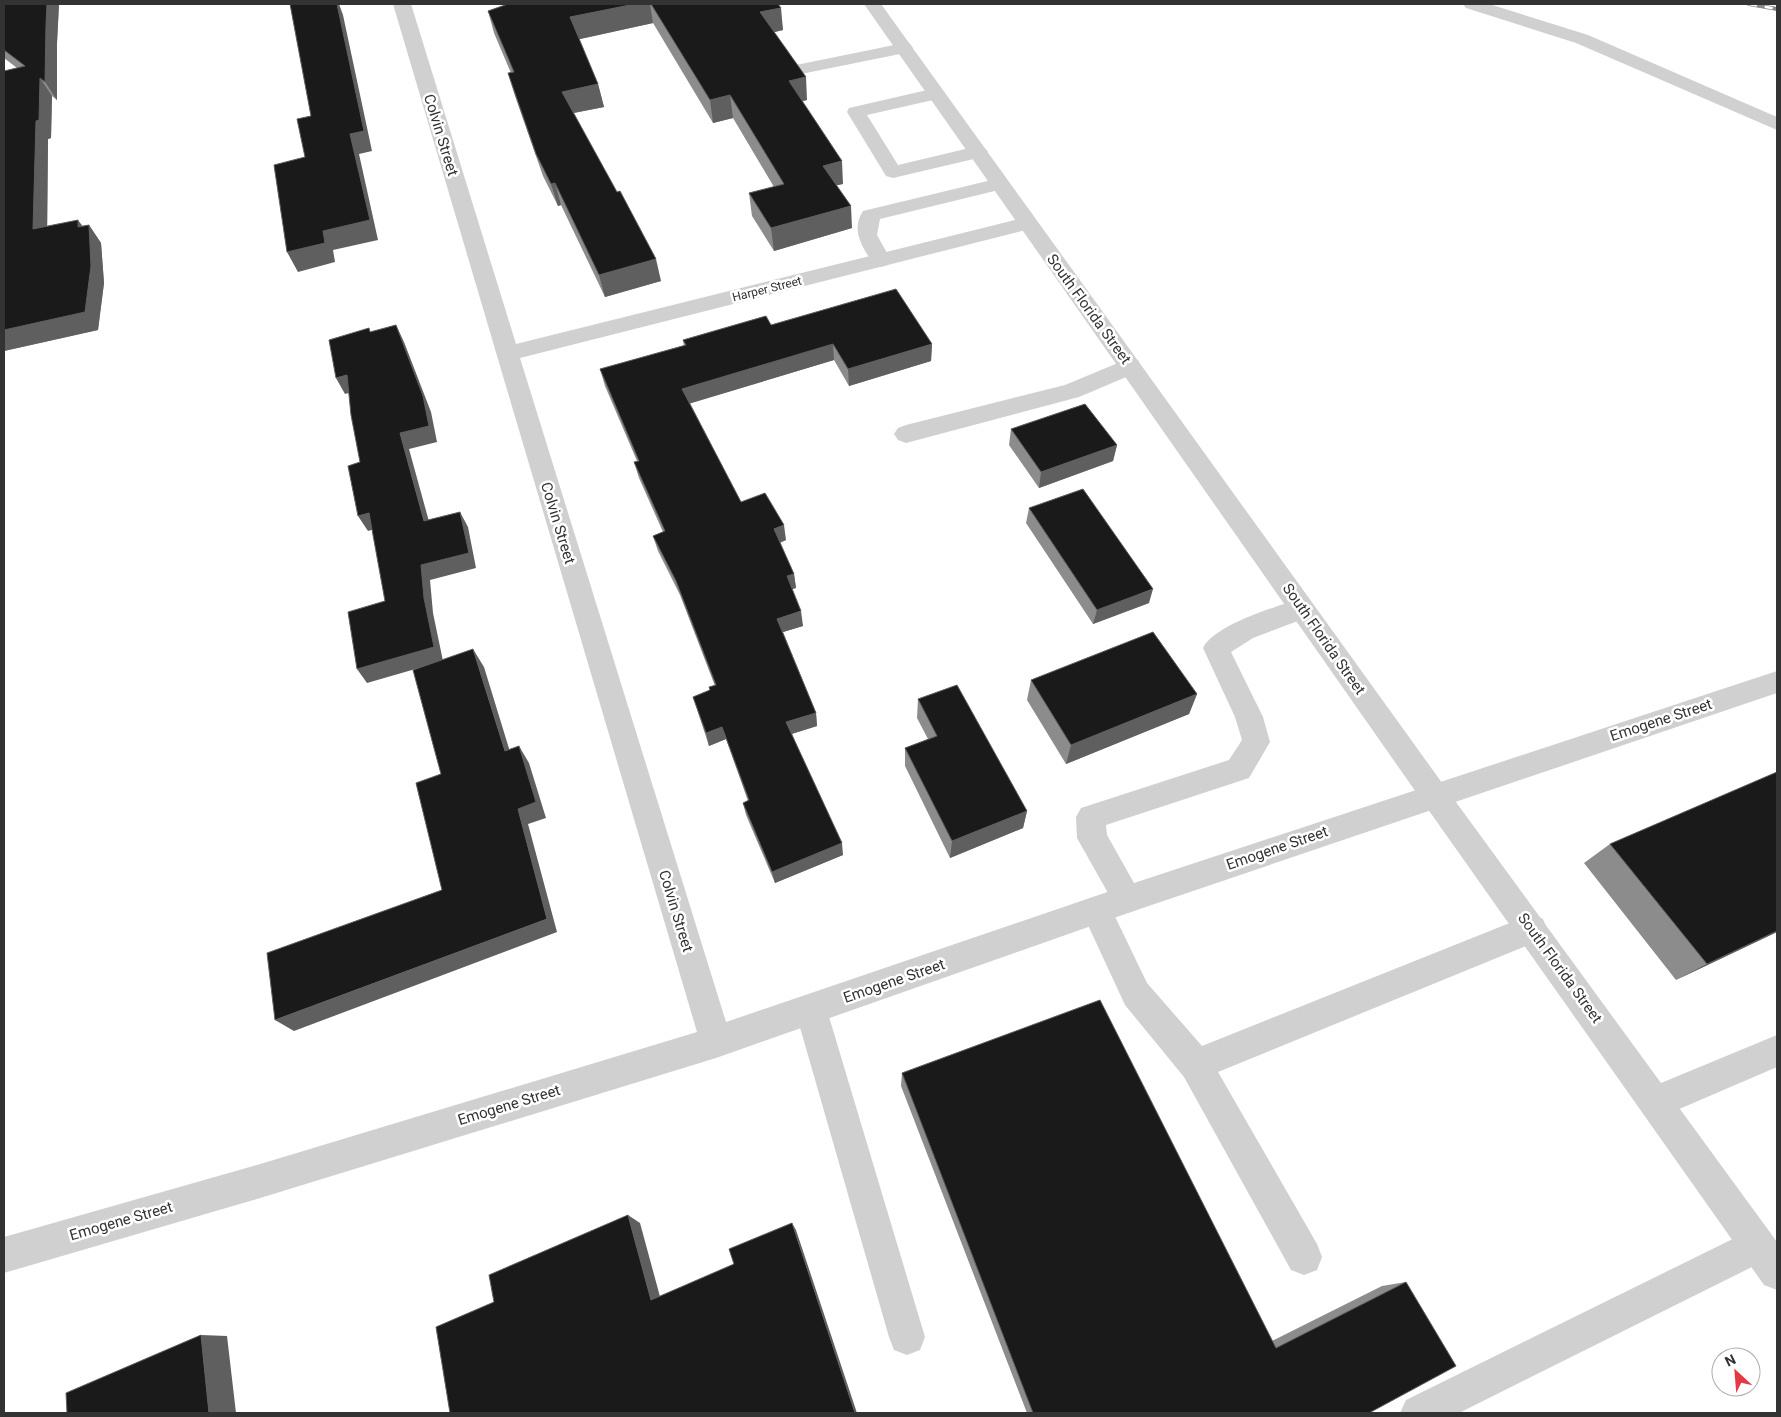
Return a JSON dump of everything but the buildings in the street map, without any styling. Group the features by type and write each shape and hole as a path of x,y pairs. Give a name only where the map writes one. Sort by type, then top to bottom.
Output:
{"street":[{"name":"Colvin Street","path":"402,4 716,1042"},
{"name":"South Florida Street","path":"873,4 1435,796 1767,1258"},
{"path":"1472,4 1582,39 1777,124"},
{"path":"801,69 904,48"},
{"path":"936,94 856,112 893,172 978,152"},
{"path":"881,260 867,235 870,215 1000,184"},
{"name":"Harper Street","path":"507,354 1027,223"},
{"path":"906,434 1071,391 1130,366"},
{"path":"1128,899 1092,838 1091,817 1239,769 1256,742 1249,717 1216,648 1244,630 1302,609"},
{"name":"Emogene Street","path":"4,1255 257,1182 716,1042 1128,899 1777,682"},
{"path":"1096,910 1136,994 1196,1065 1304,1257"},
{"path":"1196,1065 1532,929"},
{"path":"811,1010 907,1337"},
{"path":"1656,1102 1777,1051"},
{"path":"1419,1413 1767,1258"}],"railway":[{"path":"1749,4 1777,9"}]}
